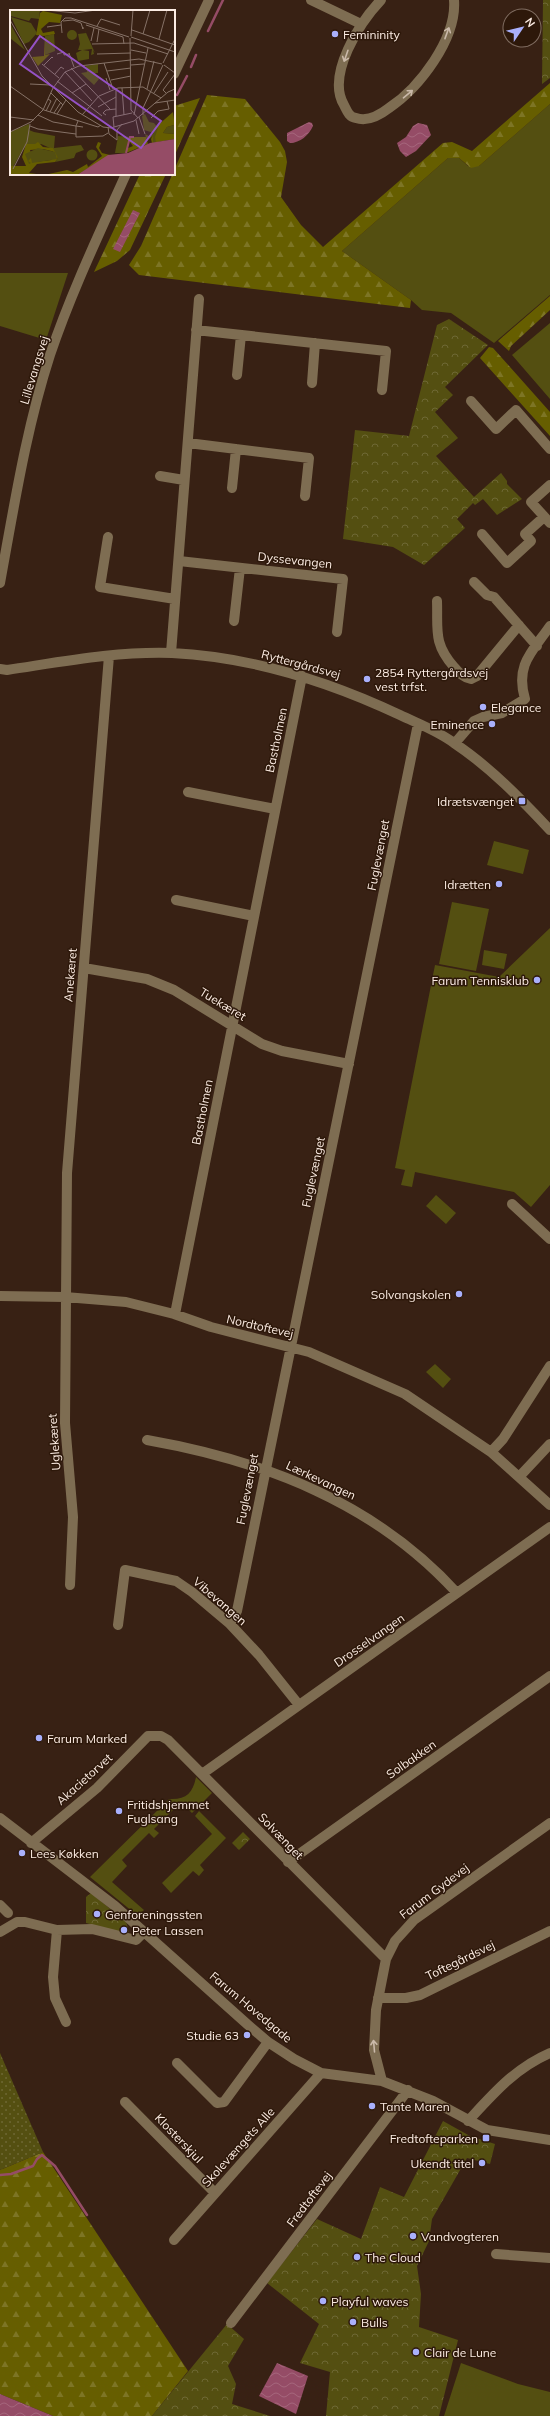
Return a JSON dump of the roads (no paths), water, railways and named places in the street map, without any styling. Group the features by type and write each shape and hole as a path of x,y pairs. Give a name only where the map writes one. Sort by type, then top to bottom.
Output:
{"street":[{"path":"175,72 209,0"},
{"path":"311,0 361,24"},
{"path":"381,0 361,24 348,50 339,76 338,92 349,115 362,119 377,117 413,89 421,80 442,47 449,30 454,0"},
{"name":"Lillevangsvej","path":"0,583 26,447 50,356 81,274 126,175"},
{"path":"172,653 199,299"},
{"path":"196,330 386,351 382,390"},
{"path":"237,375 241,335"},
{"path":"312,383 315,343"},
{"path":"471,401 496,429 516,410 550,449"},
{"path":"188,443 309,458 305,496"},
{"path":"232,488 236,449"},
{"path":"160,476 184,480"},
{"path":"482,534 507,563 531,542 525,534 547,520 531,502 550,485"},
{"path":"108,537 100,587 175,598"},
{"name":"Dyssevangen","path":"179,561 342,579 337,632"},
{"name":"Dyssevangen","path":"234,621 240,568"},
{"path":"474,582 487,595 494,597 537,646"},
{"path":"437,601 438,641 440,650 463,677 471,679 478,676 519,625"},
{"path":"455,743 474,721 483,717 502,713 525,698 521,685 521,673 525,662 550,626"},
{"name":"Ryttergårdsvej","path":"0,669 7,670 109,656 172,653 232,660 302,676 359,696 455,743 522,801 550,830"},
{"name":"Anekæret","path":"65,1297 67,1173 109,656"},
{"name":"Bastholmen","path":"175,1314 302,676"},
{"name":"Fuglevænget","path":"230,1624 237,1611 418,724"},
{"path":"188,792 275,809"},
{"path":"176,900 254,916"},
{"name":"Tuekæret","path":"84,968 147,979 174,990 262,1044 282,1051 349,1064"},
{"path":"512,1204 550,1239"},
{"name":"Nordtoftevej","path":"0,1296 65,1297 126,1302 175,1314 210,1328 290,1346 340,1365 405,1394 491,1452 550,1505"},
{"name":"Uglekæret","path":"65,1297 65,1423 73,1517 70,1585"},
{"path":"491,1452 503,1439 550,1366"},
{"name":"Lærkevangen","path":"147,1440 265,1468 316,1489 362,1515 398,1538 438,1572 457,1593"},
{"path":"519,1477 550,1444"},
{"name":"Drosselvangen","path":"202,1774 550,1527"},
{"name":"Vibevangen","path":"118,1625 125,1570 176,1581 230,1624 259,1655 299,1705"},
{"name":"Solbakken","path":"288,1862 550,1676"},
{"name":"Solvænget","path":"155,1735 168,1740 386,1959"},
{"name":"Akacietorvet","path":"31,1843 98,1787 148,1736 155,1735"},
{"name":"Farum Hovedgade","path":"0,1818 115,1906 143,1933 268,2042 294,2059 321,2072 382,2081 408,2090 487,2130 550,2140"},
{"name":"Farum Gydevej","path":"382,2081 374,2050 376,2010 386,1959 395,1941 414,1920 550,1823"},
{"path":"0,1905 8,1913"},
{"path":"0,1932 17,1922 57,1930 92,1929 136,1940 143,1933"},
{"path":"57,1930 53,1978 55,1998 66,2022"},
{"name":"Toftegårdsvej","path":"378,1998 406,1998 420,1995 550,1931"},
{"path":"178,2063 217,2103 224,2102 268,2042"},
{"path":"468,2121 518,2070 532,2061 550,2054"},
{"name":"Skolevængets Alle","path":"174,2240 321,2072"},
{"name":"Fredtoftevej","path":"231,2322 408,2090"},
{"name":"Klosterskjul","path":"126,2102 215,2193"},
{"path":"496,2254 550,2258"}],"water":[{"path":"309,122 312,123 313,126 304,138 294,143 287,141 287,133"},
{"path":"418,123 427,125 431,135 416,151 406,157 400,151 397,143 406,137 413,126"},
{"path":"133,210 140,213 120,252 113,249"},
{"path":"277,2363 308,2376 296,2414 259,2396"},
{"path":"0,2394 53,2416 0,2416"}],"waterway":[{"path":"208,31 223,0"},
{"path":"191,67 196,55"},
{"path":"177,95 187,76"},
{"path":"0,2175 11,2174 33,2166 37,2159 42,2155 55,2166 87,2215"}],"place":[{"name":"Femininity","path":"335,34"},
{"name":"2854 Ryttergårdsvej vest trfst.","path":"367,679"},
{"name":"Elegance","path":"483,707"},
{"name":"Eminence","path":"492,724"},
{"name":"Idrætsvænget","path":"522,801"},
{"name":"Idrætten","path":"499,884"},
{"name":"Farum Tennisklub","path":"537,980"},
{"name":"Solvangskolen","path":"459,1294"},
{"name":"Farum Marked","path":"39,1738"},
{"name":"Fritidshjemmet Fuglsang","path":"119,1811"},
{"name":"Lees Køkken","path":"22,1853"},
{"name":"Genforeningssten","path":"97,1914"},
{"name":"Peter Lassen","path":"124,1930"},
{"name":"Studie 63","path":"247,2035"},
{"name":"Tante Maren","path":"372,2106"},
{"name":"Fredtofteparken","path":"486,2138"},
{"name":"Ukendt titel","path":"482,2163"},
{"name":"Vandvogteren","path":"413,2236"},
{"name":"The Cloud","path":"357,2257"},
{"name":"Playful waves","path":"323,2301"},
{"name":"Bulls","path":"353,2322"},
{"name":"Clair de Lune","path":"416,2352"}]}
